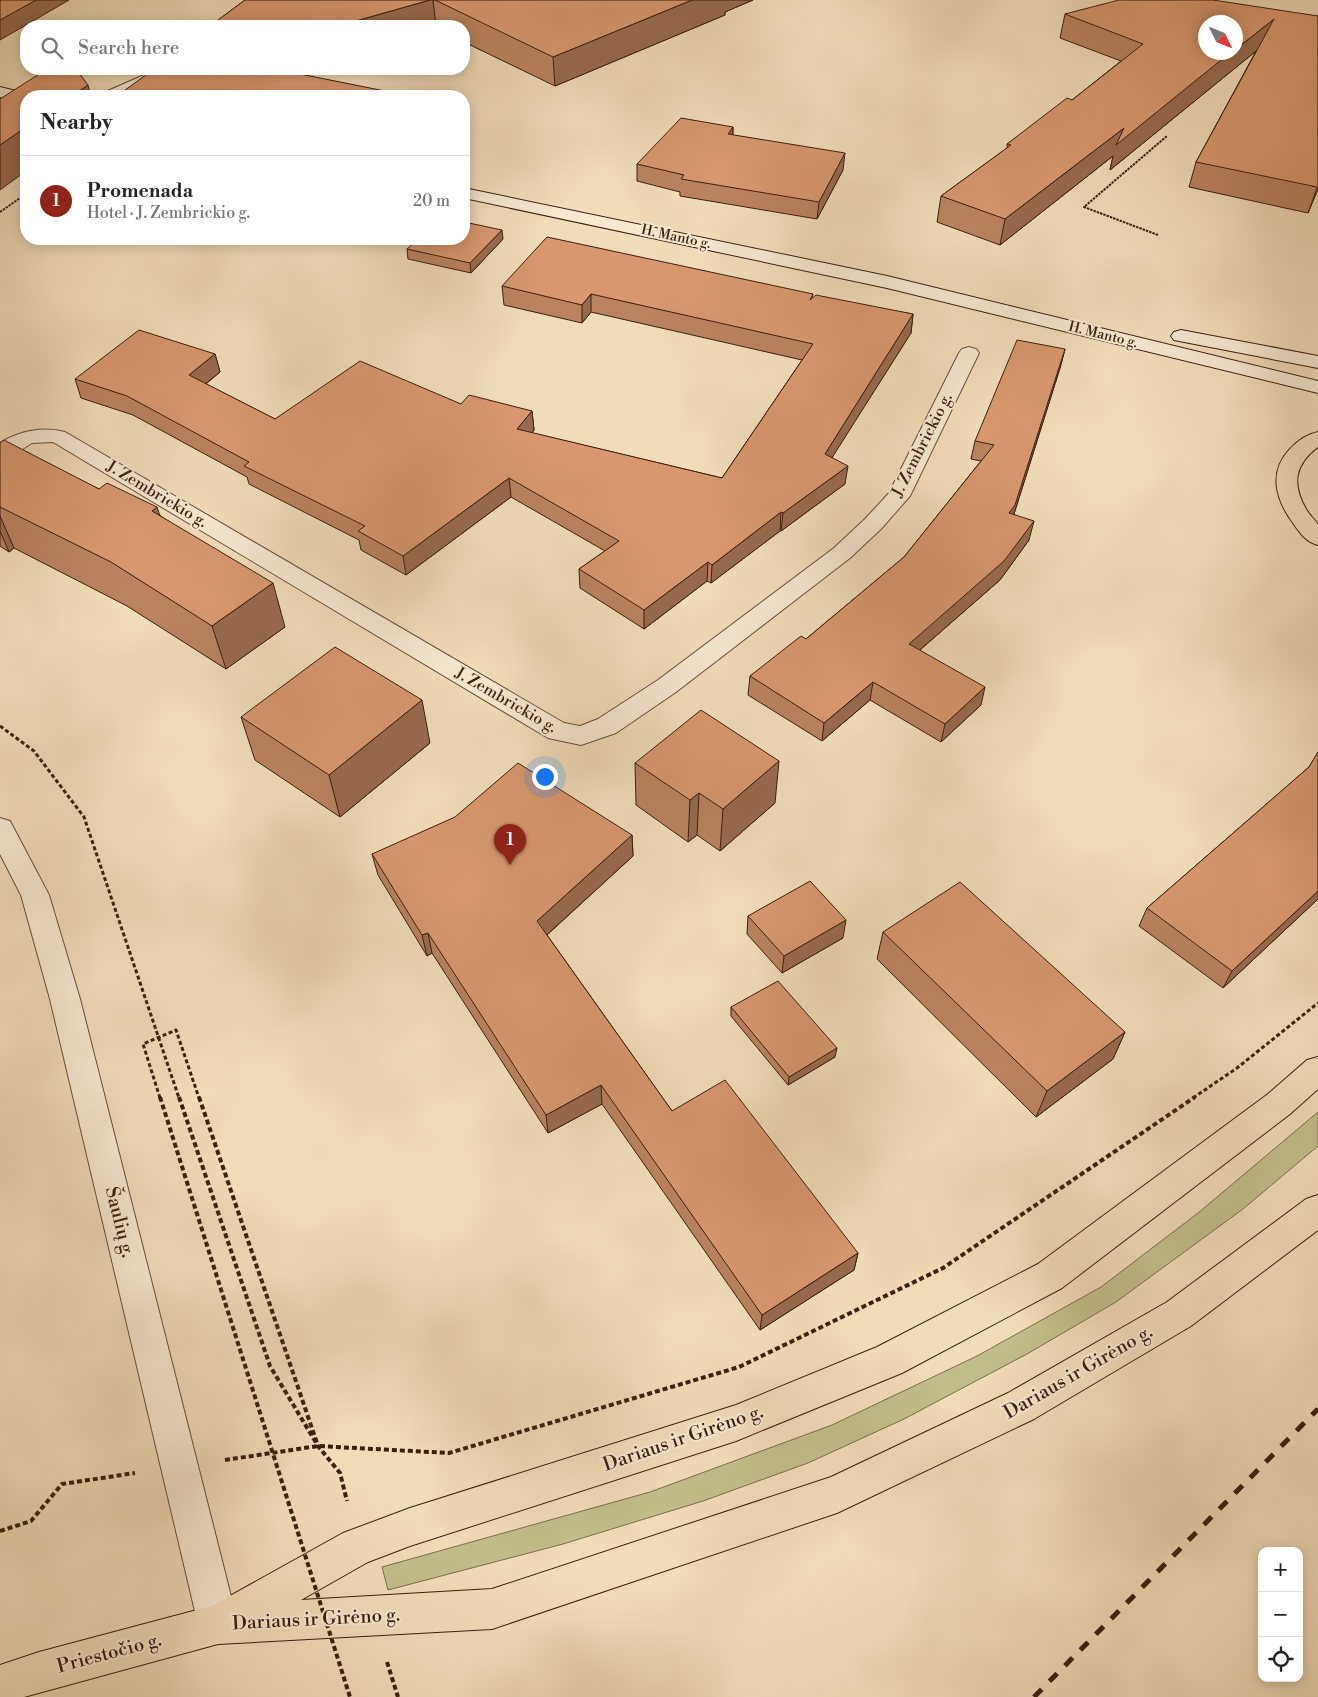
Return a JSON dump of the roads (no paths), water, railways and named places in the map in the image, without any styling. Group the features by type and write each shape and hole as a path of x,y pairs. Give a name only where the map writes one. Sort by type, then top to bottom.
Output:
{"main road":[{"path":"1318,438 1298,452 1287,472 1288,493 1294,509 1310,531 1318,538"},
{"name":"Dariaus ir Girėno g.","path":"218,1624 357,1547 736,1422 889,1360 1050,1276 1279,1104 1318,1070"},
{"name":"Dariaus ir Girėno g.","path":"218,1624 492,1609 837,1494 1021,1406 1179,1314 1318,1210"},
{"name":"Priestočio g.","path":"0,1685 39,1672 218,1624"}],"street":[{"path":"123,90 157,75"},
{"name":"H. Manto g.","path":"470,194 887,282 1318,362"},
{"name":"H. Manto g.","path":"887,282 1318,387"},
{"name":"J. Zembrickio g.","path":"0,453 12,443 34,435 58,436 557,731 581,736 608,726 667,686 842,553 872,524 898,496 968,353"},
{"name":"Šaulių g.","path":"0,828 35,895 65,999 218,1624"}],"railway":[{"path":"1034,1697 1318,1409"}],"place":[{"name":"Promenada","path":"510,865"}]}
